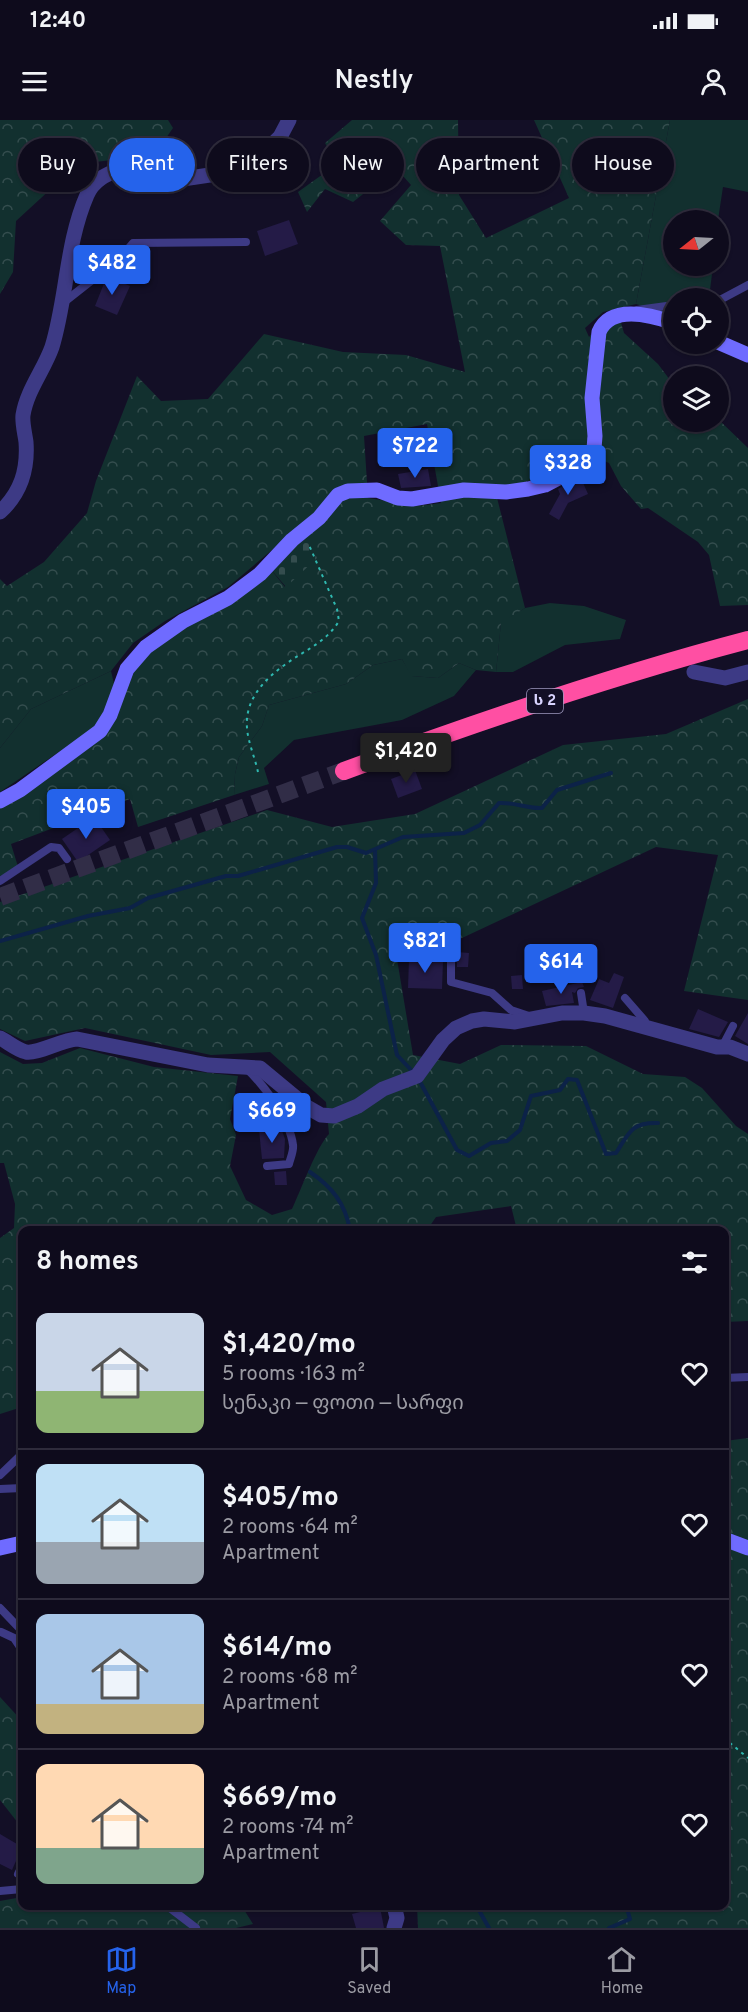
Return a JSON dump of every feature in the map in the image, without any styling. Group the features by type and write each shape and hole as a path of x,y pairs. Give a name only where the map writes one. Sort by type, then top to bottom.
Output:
{"highway":[{"name":"ს 2","path":"344,771 477,722 686,656 748,640"}],"street":[{"path":"0,512 18,493 23,479 27,459 23,415 33,383 51,350 74,238 87,195 97,180 126,166 176,180 230,172 258,158 280,137 289,120"},
{"path":"0,801 20,790 100,731 110,715 127,669 146,647 183,621 244,587 304,531 338,495 348,491 377,490 398,498 412,499 464,490 506,492 528,489 564,476 587,459 594,449 592,398 599,332 609,319 620,316 643,314 663,320"},
{"path":"729,347 748,356"},
{"path":"694,672 725,678 748,672"},
{"path":"0,1038 24,1052 34,1052 61,1040 77,1039 208,1065 243,1065 260,1068 307,1107 321,1115 334,1116 358,1106 383,1089 417,1076 456,1028 484,1019 515,1022 562,1013 584,1013 605,1016 642,1028 748,1054"},
{"path":"729,1541 748,1548"},
{"path":"0,1548 18,1544"},
{"path":"393,1928 397,1918 395,1910"}],"lane":[{"path":"62,303 120,258 134,243 246,242"},
{"path":"729,295 748,285"},
{"path":"620,316 642,308 663,306"},
{"path":"0,881 51,847 59,848 67,859"},
{"path":"451,961 451,982 492,993 511,1010 542,1018"},
{"path":"581,993 584,1013"},
{"path":"625,998 645,1021 642,1028"},
{"path":"722,1047 733,1026"},
{"path":"243,1065 261,1082 276,1103 294,1146 289,1164 267,1166"},
{"path":"729,1378 748,1377"},
{"path":"0,1475 18,1458"},
{"path":"0,1489 18,1488"},
{"path":"0,1608 18,1627"},
{"path":"1,1632 14,1638 18,1644"},
{"path":"0,1891 18,1890"},
{"path":"173,1910 196,1928"}],"path":[{"path":"258,772 247,730 247,715 258,690 272,672 332,633 339,621 337,609 315,564 304,531"},
{"path":"729,1742 748,1758"}],"green space":[{"path":"0,120 168,120 173,128 166,138 109,138 109,160 97,162 97,138 18,138 18,192 48,192 16,221 13,272 0,294"},
{"path":"352,120 458,120 458,138 416,138 416,192 459,192 486,238 569,198 560,178 560,138 542,138 534,120 670,120 667,138 572,138 572,192 657,192 636,304 603,312 585,328 589,337 600,324 619,316 624,333 658,364 663,371 663,432 729,432 729,430 748,448 748,605 720,606 709,555 698,542 648,508 641,509 621,486 609,463 586,453 576,468 495,490 525,608 501,623 496,672 476,670 459,663 438,678 411,676 402,659 373,665 346,684 269,705 262,726 239,757 234,795 138,827 130,799 11,844 19,870 0,876 0,805 104,735 130,663 268,566 285,587 285,539 228,587 165,621 133,643 111,671 31,709 0,748 0,579 7,586 44,562 87,513 96,481 137,376 161,401 208,399 264,334 343,352 406,355 465,372 440,246 406,245 380,221 411,185 404,177 404,138 331,138","holes":["427,424 441,503 418,506 368,498 364,436"]},
{"path":"670,120 748,120 748,192 723,187 720,210 663,210 663,276 712,276 710,288 663,288 663,313 636,304 657,192 674,192 674,138 667,138"},
{"path":"321,175 323,192 307,212 298,192 309,192 309,184"},
{"path":"331,192 366,192 353,202"},
{"path":"304,531 317,558 286,587 268,566"},
{"path":"550,603 584,606 626,620 620,639 565,645 513,672 496,672 501,622 525,608"},
{"path":"402,659 412,676 438,678 459,663 476,670 454,696 402,720 294,740 264,768 269,784 234,795 239,757 262,726 269,705 346,684 373,665"},
{"path":"111,671 115,688 97,726 0,792 0,748 31,709"},
{"path":"748,699 748,1000 684,991 718,855 656,847 462,938 396,953 413,1055 460,1064 501,1045 586,1046 643,1074 685,1077 702,1088 736,1126 748,1134 748,1321 729,1322 729,1226 516,1226 511,1206 436,1217 430,1226 18,1226 18,1408 0,1414 0,1238 14,1228 15,1204 4,1163 0,1163 0,1052 23,1064 42,1063 80,1048 154,1067 238,1076 230,1119 236,1135 230,1166 246,1200 272,1215 292,1209 314,1158 329,1134 326,1102 270,1052 211,1055 85,1028 25,1041 0,1029 0,902 267,810 332,827 415,814 563,745 666,734"},
{"path":"748,1438 748,1928 418,1928 417,1910 729,1910 729,1440"},
{"path":"0,1697 18,1717 18,1823 0,1800"},
{"path":"18,1898 18,1910 244,1910 253,1924 236,1928 0,1928 0,1901"}],"building":[{"path":"289,220 298,244 265,256 257,231"},
{"path":"107,276 130,286 117,315 95,306"},
{"path":"428,469 431,486 401,488 398,474"},
{"path":"580,476 588,494 568,503 559,520 549,514 560,494 558,489"},
{"path":"415,770 422,789 398,798 391,779"},
{"path":"94,817 110,840 78,862 62,839"},
{"path":"457,952 469,953 468,967 457,967"},
{"path":"409,959 443,961 442,989 408,988"},
{"path":"614,973 624,977 613,1008 590,1000 599,979 609,983"},
{"path":"522,975 523,989 512,989 511,976"},
{"path":"582,982 584,987 578,988 575,993 572,992 574,1003 546,1006 542,991"},
{"path":"698,1009 728,1022 719,1037 689,1029"},
{"path":"748,1013 748,1044 735,1036"},
{"path":"281,1128 285,1139 284,1158 262,1159 259,1130"},
{"path":"286,1171 287,1185 275,1185 274,1172"},
{"path":"0,1834 18,1845 18,1856 12,1870 0,1864"},
{"path":"381,1910 384,1928 356,1928 352,1914"}],"waterway":[{"path":"0,941 88,916 130,908 148,898 226,876 238,876 337,847 347,847 366,853 403,837 464,833 480,825 499,803 542,808 557,790 611,773"},
{"path":"375,850 376,883 362,918 376,955 397,1055 413,1072"},
{"path":"418,1078 457,1150 469,1156 491,1143 507,1141 520,1130 531,1096 560,1090 568,1079 577,1080 606,1154 616,1153 628,1134 636,1127 642,1124 658,1123"},
{"path":"310,1172 336,1196 349,1226"},
{"path":"479,1910 489,1928"},
{"path":"609,1928 630,1919 627,1910"}],"tunnel":[{"path":"0,897 344,771"}]}
